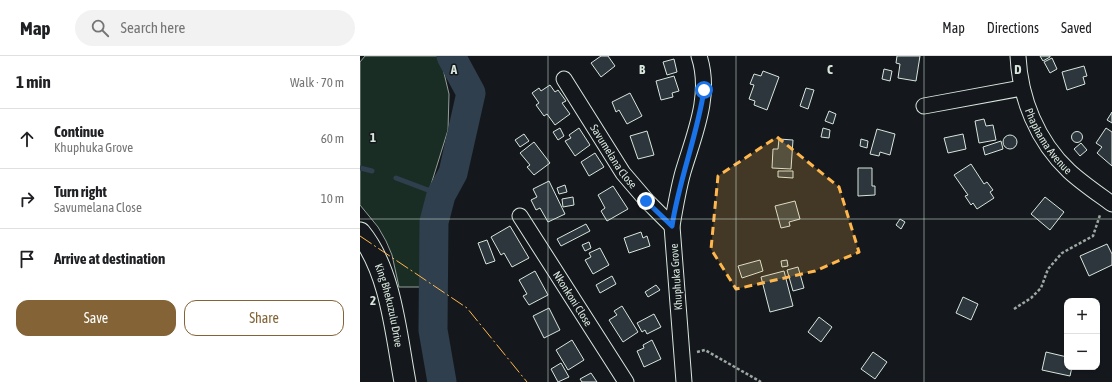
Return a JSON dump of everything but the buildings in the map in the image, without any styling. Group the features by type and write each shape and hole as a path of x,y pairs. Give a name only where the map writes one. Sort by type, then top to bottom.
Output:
{"street":[{"name":"Khuphuka Grove","path":"684,382 672,226 676,201 704,95 704,76 699,56"},
{"name":"Phaphama Avenue","path":"1018,56 1022,88 1033,119 1050,149 1068,170 1109,208"},
{"name":"Savumelana Close","path":"564,79 623,173 646,201 672,226"},
{"path":"924,106 1022,88"},
{"name":"Nkonkoni Close","path":"520,216 626,382"},
{"name":"King Bhekuzulu Drive","path":"360,233 377,260 384,280 405,382"}],"path":[{"path":"1014,309 1031,298 1040,288 1048,269 1062,253 1093,236 1100,215 1109,208"},
{"path":"683,354 705,350 761,382"}],"highlighted area":[{"path":"777,137 839,187 859,252 815,271 736,289 711,249 718,176"}],"green space":[{"path":"365,56 440,56 449,94 448,130 424,207 426,287 399,287 392,255 386,241 378,227 360,205 360,62"}],"waterway":[{"path":"442,382 433,330 434,222 441,195 453,173 471,93 451,56"},
{"path":"360,168 372,171"},
{"path":"396,178 441,195"}],"power":[{"path":"360,236 467,308 527,382"}],"route":[{"path":"646,201 672,226 676,201 702,106 704,90"}]}
